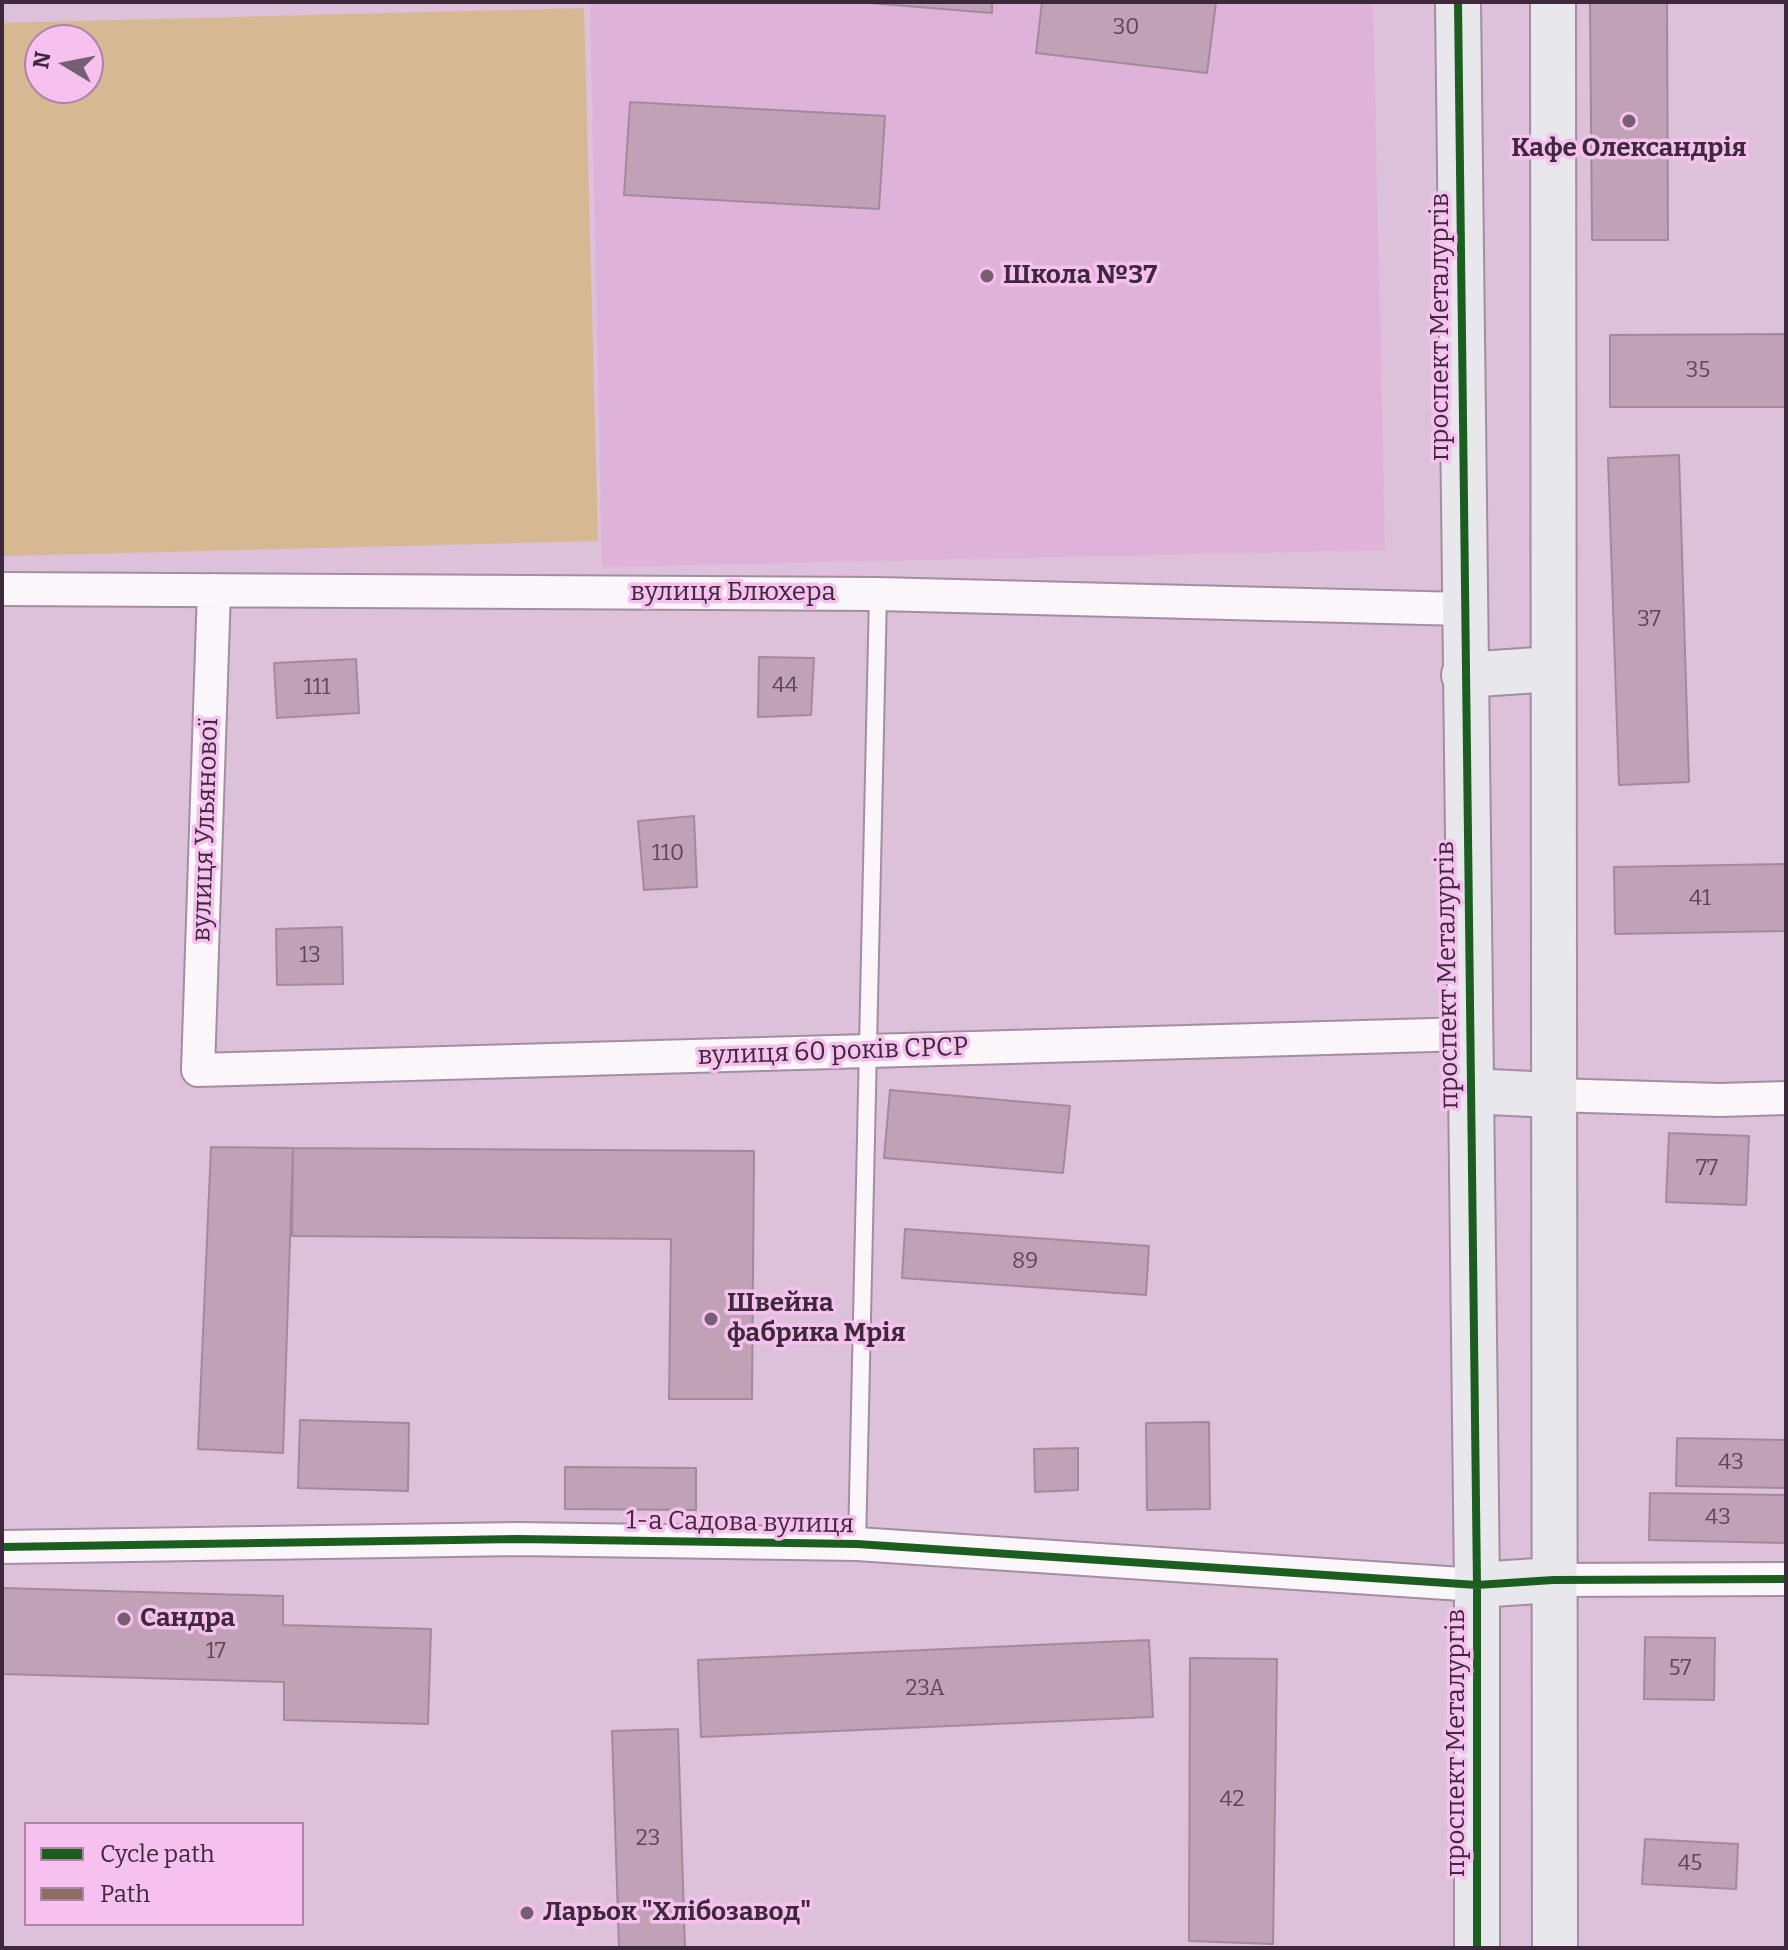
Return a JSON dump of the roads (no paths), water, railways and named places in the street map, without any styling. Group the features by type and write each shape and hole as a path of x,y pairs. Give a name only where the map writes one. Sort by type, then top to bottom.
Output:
{"street":[{"name":"проспект Металургів","path":"1458,2 1477,1585 1477,1948"},
{"path":"1553,2 1555,1948"},
{"name":"вулиця Блюхера","path":"2,589 878,594 1463,609"},
{"name":"вулиця Ульянової","path":"198,1070 214,590"},
{"path":"1464,675 1552,669"},
{"name":"вулиця 60 років СРСР","path":"198,1070 1468,1034"},
{"path":"1469,1091 1720,1100 1786,1098"},
{"name":"1-а Садова вулиця","path":"2,1547 518,1539 857,1544 1477,1585"},
{"path":"1477,1585 1553,1580 1786,1579"}],"lane":[{"path":"857,1544 878,594"}],"place":[{"name":"Кафе Олександрія","path":"1629,121"},
{"name":"Школа №37","path":"987,276"},
{"name":"Швейна фабрика Мрія","path":"711,1319"},
{"name":"Сандра","path":"124,1619"},
{"name":"Ларьок \"Хлібозавод\"","path":"527,1913"}]}
